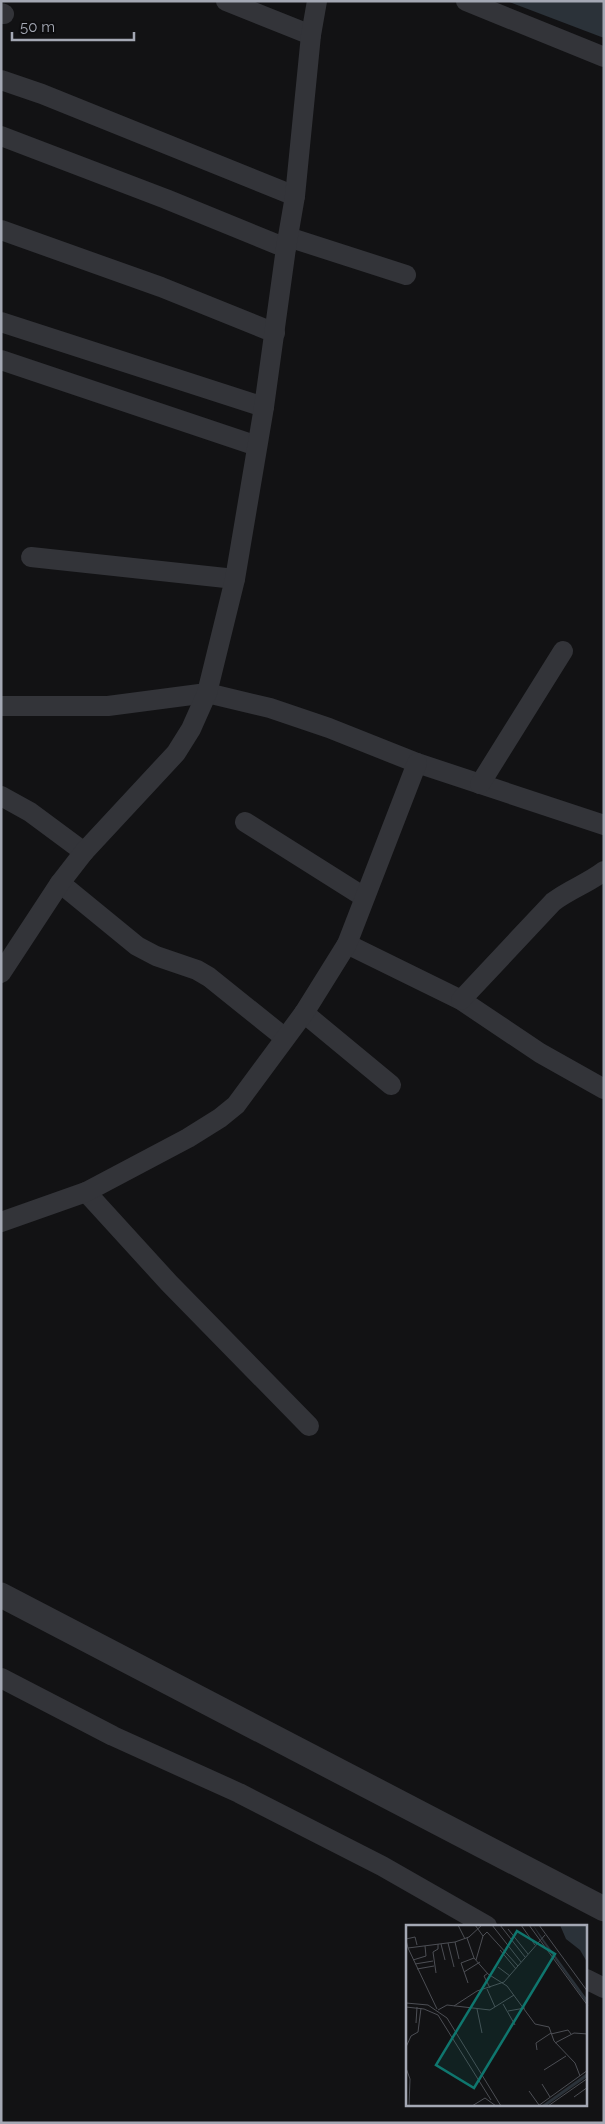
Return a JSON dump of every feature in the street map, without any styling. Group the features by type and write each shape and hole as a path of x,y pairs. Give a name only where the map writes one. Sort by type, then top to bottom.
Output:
{"street":[{"path":"226,1 311,35"},
{"path":"1,973 60,882 84,852 176,753 191,729 207,693 235,579 264,407 295,196 311,35 317,1"},
{"path":"466,1 604,57"},
{"path":"1,80 42,94 295,196"},
{"path":"1,136 287,243 406,275"},
{"path":"1,230 161,287 275,334"},
{"path":"1,322 264,407"},
{"path":"1,360 257,446"},
{"path":"31,557 235,579"},
{"path":"480,784 564,651"},
{"path":"1,706 108,706 207,693 270,708 329,728 417,763 604,825"},
{"path":"1,1222 86,1192 188,1138 220,1118 236,1105 304,1013 347,944 417,763"},
{"path":"1,796 30,812 84,852"},
{"path":"245,822 364,897"},
{"path":"461,1000 553,902 570,890 591,881 604,871"},
{"path":"60,882 137,946 156,956 189,967 209,977 285,1038"},
{"path":"347,944 461,1000 540,1053 604,1089"},
{"path":"304,1013 391,1085"},
{"path":"86,1192 169,1283 309,1426"},
{"path":"1,1595 604,1909"},
{"path":"1,1678 113,1736 239,1793 365,1857 485,1925"},
{"path":"588,1979 604,1988"}],"shaded area":[{"path":"507,1 604,1 604,38"}]}
